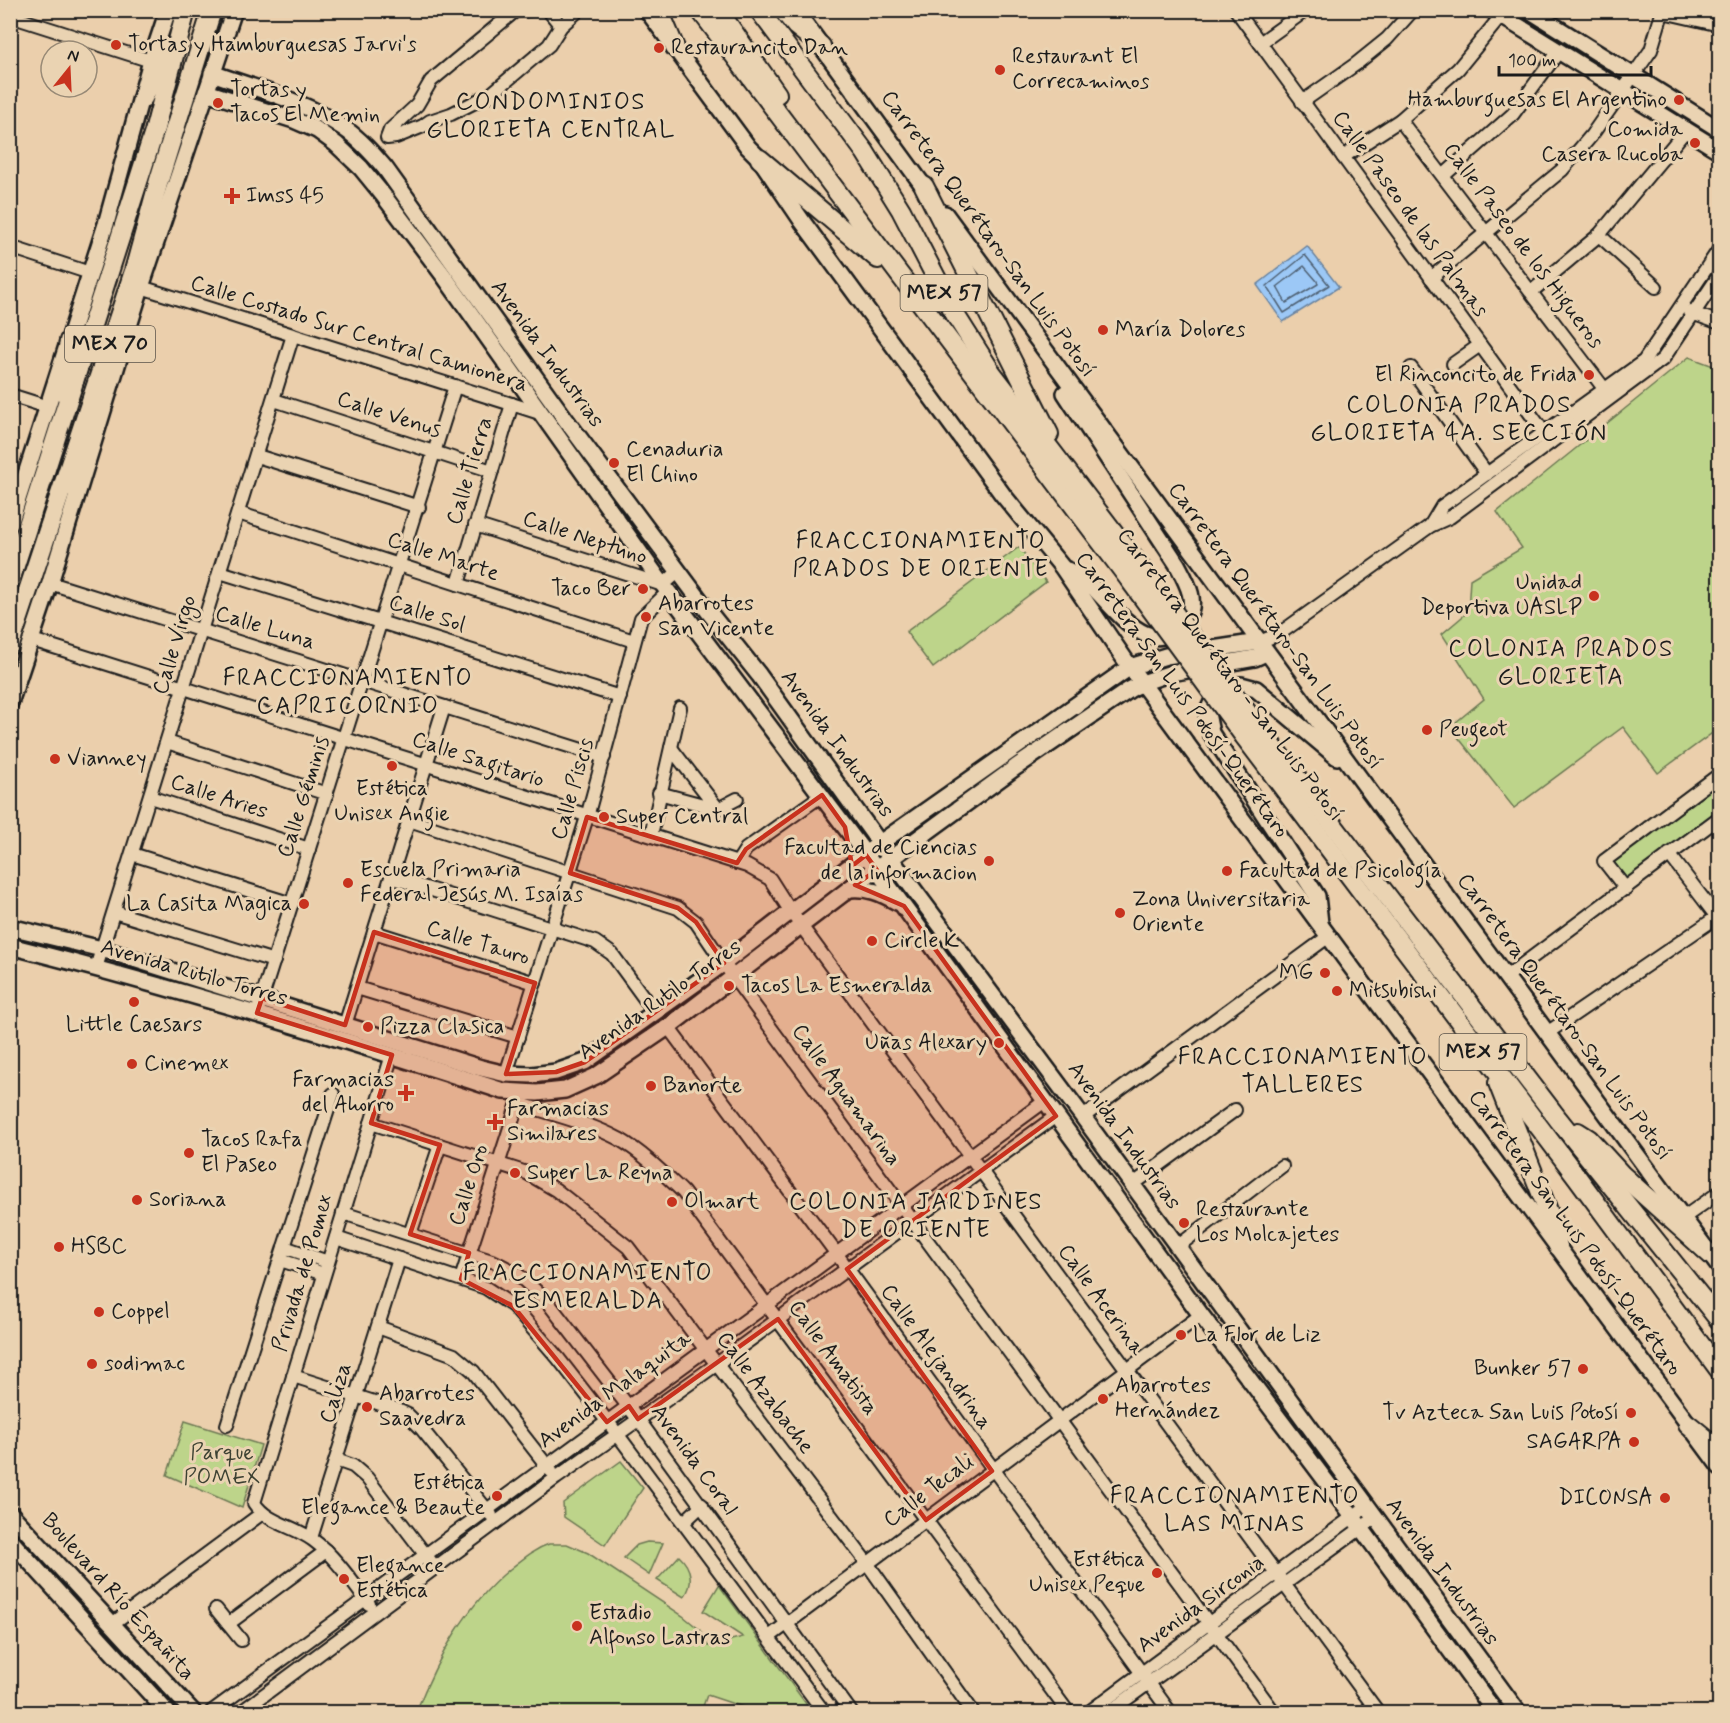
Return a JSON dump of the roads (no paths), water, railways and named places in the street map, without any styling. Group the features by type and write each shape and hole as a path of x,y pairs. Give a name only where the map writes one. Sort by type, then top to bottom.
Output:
{"highway":[{"name":"MEX 70","path":"10,580 154,132 186,10"},
{"name":"MEX 70","path":"10,647 134,271 159,180 212,10"},
{"path":"659,10 675,48"},
{"name":"Carretera Querétaro - San Luis Potosí","path":"700,10 906,284 1135,574 1719,1371"},
{"path":"718,10 818,151 825,178"},
{"name":"Carretera Querétaro - San Luis Potosí","path":"759,10 865,152 901,210 956,316 992,373 1070,476 1135,574"},
{"path":"783,10 796,26 821,46"},
{"path":"142,98 180,29"},
{"path":"760,159 906,284"},
{"path":"152,255 159,180"},
{"path":"924,186 1070,476"},
{"path":"57,439 69,341"},
{"path":"10,647 39,584 73,483 86,462"},
{"name":"Carretera Querétaro - San Luis Potosí","path":"1251,731 1719,1321"},
{"path":"1490,1061 1554,1226 1558,1246"},
{"path":"1558,1119 1589,1139 1622,1175 1715,1262"},
{"path":"1688,1424 1719,1450"}],"main road":[{"path":"10,524 90,273 168,10"},
{"path":"10,702 50,583 141,287 234,10"},
{"name":"Carretera San Luis Potosí-Querétaro","path":"647,10 748,147 760,159 806,227 1003,495 1062,567 1130,667 1719,1467"},
{"name":"Carretera Querétaro-San Luis Potosí","path":"795,10 1715,1262"},
{"path":"1529,10 1719,130"},
{"path":"1500,13 1719,151"},
{"name":"Avenida Industrias","path":"212,74 319,113 346,129 370,151 452,260 678,572 759,675 891,859 1083,1117 1518,1713"},
{"name":"Avenida Industrias","path":"206,92 274,113 317,130 362,168 414,236 665,588 904,906 1201,1315 1357,1523 1495,1713"},
{"path":"414,236 438,258 452,260"},
{"path":"1053,362 1060,385 1177,564 1190,589 1191,612 1178,630 1156,637 1134,630 1087,581 1062,567"},
{"path":"567,450 581,441"},
{"name":"Avenida Rutilo Torres","path":"10,927 102,949 506,1074 532,1076 556,1072 585,1062 724,963 880,843 1130,667 1166,656 1262,648"},
{"name":"Avenida Rutilo Torres","path":"10,946 257,1013 503,1091 516,1098 565,1090 596,1076 668,1027 849,889 1115,698 1142,683 1171,674 1255,658 1262,648"},
{"path":"1324,930 1317,896 1211,733 1207,713 1213,700 1225,689 1241,685 1256,689 1356,772"},
{"path":"842,874 849,852 845,827"},
{"path":"849,889 872,890 904,906"},
{"name":"Boulevard Río Españita","path":"10,1513 193,1713"},
{"name":"Boulevard Río Españita","path":"10,1540 167,1713"}],"street":[{"path":"370,151 387,138 390,130 417,105 431,81 515,11 528,10"},
{"path":"548,10 561,26"},
{"path":"387,138 396,138 491,94 549,45 561,26 579,10"},
{"name":"Calle Paseo de las Palmas","path":"1236,10 1547,437"},
{"path":"1260,43 1306,10"},
{"path":"1302,102 1387,39 1413,10"},
{"path":"1431,278 1562,170 1591,136 1652,50 1663,11 1719,25"},
{"path":"1343,157 1400,120 1458,69 1500,13"},
{"path":"10,16 152,61"},
{"path":"1443,176 1513,114 1558,51"},
{"path":"417,105 430,121"},
{"name":"Calle Paseo de los Higueros","path":"1400,120 1608,394"},
{"path":"1531,292 1599,235 1686,130"},
{"path":"1599,235 1656,287"},
{"path":"10,248 90,273"},
{"path":"1608,394 1644,361 1719,248"},
{"path":"1430,526 1442,506 1461,500 1608,394 1663,358 1719,274"},
{"name":"Calle Costado Sur Central Camionera","path":"141,287 566,420"},
{"path":"1679,309 1719,323"},
{"name":"Calle Virgo","path":"96,968 293,335"},
{"path":"1453,364 1480,345"},
{"path":"1411,368 1487,474"},
{"name":"Calle Géminis","path":"257,1013 419,507 455,386"},
{"path":"10,395 48,407"},
{"name":"Calle Venus","path":"274,400 492,471"},
{"name":"Calle Tierra","path":"458,584 512,404"},
{"path":"1262,648 1430,526 1450,517 1461,500 1487,474 1547,437"},
{"path":"257,456 419,507"},
{"path":"1442,506 1450,517"},
{"name":"Calle Marte","path":"238,513 634,641"},
{"name":"Calle Neptuno","path":"476,525 665,588 678,572"},
{"name":"Calle Sol","path":"220,572 620,697"},
{"name":"Calle Luna","path":"50,583 604,757"},
{"name":"Calle Piscis","path":"506,1074 587,817 641,618 665,588"},
{"name":"Calle Sagitario","path":"32,640 737,863 770,879 790,912"},
{"path":"345,1025 444,707"},
{"path":"651,836 680,708"},
{"path":"167,742 327,794"},
{"path":"671,748 718,809"},
{"path":"1626,889 1604,861 1719,774"},
{"path":"659,793 718,809 737,799"},
{"path":"737,863 746,849 822,795"},
{"name":"Calle Aries","path":"150,797 309,849"},
{"path":"1506,977 1719,817"},
{"name":"Calle Aguamarina","path":"409,820 678,908 696,922 734,978 1274,1713"},
{"path":"132,854 292,904"},
{"path":"1547,1033 1718,917 1669,854"},
{"path":"391,877 595,942 612,954 655,1012"},
{"path":"114,912 274,961"},
{"name":"Calle Acerina","path":"790,912 1378,1713"},
{"path":"1083,1117 1324,930"},
{"name":"Calle Tauro","path":"374,932 535,983"},
{"path":"357,987 518,1037"},
{"name":"Calle Alejandrina","path":"668,1027 1170,1713"},
{"name":"Privada de Pomex","path":"258,1509 293,1376 392,1055"},
{"path":"227,1425 333,1094"},
{"name":"Calle Oro","path":"461,1279 516,1098"},
{"name":"Calle Amatista","path":"516,1098 610,1136 654,1163 683,1192 1068,1713"},
{"name":"Avenida Malaquita","path":"211,1713 1045,1101"},
{"path":"1132,1185 1235,1110"},
{"name":"Avenida Malaquita","path":"241,1713 556,1478 717,1364 1056,1116"},
{"name":"Calle Azabache","path":"371,1123 527,1173 556,1190 628,1247 867,1563 973,1713"},
{"path":"410,1234 440,1145"},
{"path":"1177,1248 1282,1166"},
{"path":"1683,1218 1719,1191"},
{"name":"Avenida Coral","path":"343,1213 495,1262 516,1273 546,1300 629,1406 851,1713"},
{"name":"Avenida Coral","path":"336,1238 486,1288 513,1306 558,1358 618,1435 824,1713"},
{"path":"282,1254 326,1268"},
{"name":"Caliza","path":"311,1538 399,1259"},
{"name":"Calle Tecali","path":"769,1637 1201,1315"},
{"path":"378,1327 454,1355 473,1371 556,1478"},
{"path":"293,1376 357,1396 408,1416 453,1465 497,1523"},
{"path":"336,1460 353,1466 367,1478 435,1568"},
{"path":"684,1522 702,1505"},
{"path":"112,1624 258,1509 311,1538 326,1551 375,1612"},
{"name":"Avenida Sirconia","path":"1089,1713 1145,1678 1371,1513"},
{"path":"228,1624 326,1551"},
{"path":"216,1609 241,1640"},
{"name":"Avenida Sirconia","path":"1109,1713 1145,1678"}],"water":[{"path":"1307,246 1339,287 1283,322 1257,285"}],"place":[{"name":"Tortas y Hamburguesas Jarvi's","path":"116,45"},
{"name":"Restaurancito Dan","path":"659,48"},
{"name":"Restaurant El Correcaminos","path":"1000,70"},
{"name":"Hamburguesas El Argentino","path":"1679,100"},
{"name":"Tortas y Tacos El Memin","path":"218,103"},
{"name":"Comida Casera Rucoba","path":"1695,143"},
{"name":"Imss 45","path":"232,196"},
{"name":"María Dolores","path":"1103,330"},
{"name":"El Rinconcito de Frida","path":"1589,375"},
{"name":"Cenaduria El Chino","path":"614,463"},
{"name":"Taco Ber","path":"643,589"},
{"name":"Unidad Deportiva UASLP","path":"1594,596"},
{"name":"Abarrotes San Vicente","path":"646,617"},
{"name":"Peugeot","path":"1427,730"},
{"name":"Vianney","path":"55,759"},
{"name":"Estética Unisex Angie","path":"392,766"},
{"name":"Super Central","path":"604,817"},
{"name":"Facultad de Ciencias de la informacion","path":"989,861"},
{"name":"Facultad de Psicología","path":"1227,871"},
{"name":"Escuela Primaria Federal Jesús M. Isaías","path":"348,883"},
{"name":"La Casita Magica","path":"304,904"},
{"name":"Zona Universitaria Oriente","path":"1120,913"},
{"name":"Circle K","path":"872,941"},
{"name":"MG","path":"1325,973"},
{"name":"Tacos La Esmeralda","path":"729,986"},
{"name":"Mitsubishi","path":"1337,991"},
{"name":"Little Caesars","path":"134,1002"},
{"name":"Pizza Clasica","path":"368,1027"},
{"name":"Uñas Alexary","path":"999,1043"},
{"name":"Cinemex","path":"132,1064"},
{"name":"Banorte","path":"651,1086"},
{"name":"Farmacias del Ahorro","path":"406,1093"},
{"name":"Farmacias Similares","path":"495,1122"},
{"name":"Tacos Rafa El Paseo","path":"189,1153"},
{"name":"Super La Reyna","path":"515,1173"},
{"name":"Soriana","path":"137,1200"},
{"name":"Olmart","path":"672,1202"},
{"name":"Restaurante Los Molcajetes","path":"1184,1223"},
{"name":"HSBC","path":"59,1247"},
{"name":"Coppel","path":"99,1312"},
{"name":"La Flor de Liz","path":"1181,1335"},
{"name":"sodimac","path":"92,1364"},
{"name":"Bunker 57","path":"1583,1369"},
{"name":"Abarrotes Hernández","path":"1103,1399"},
{"name":"Abarrotes Saavedra","path":"367,1407"},
{"name":"Tv Azteca San Luis Potosí","path":"1631,1413"},
{"name":"SAGARPA","path":"1634,1442"},
{"name":"Estética Elegance & Beaute","path":"497,1496"},
{"name":"DICONSA","path":"1665,1498"},
{"name":"Estética Unisex Peque","path":"1157,1573"},
{"name":"Elegance Estética","path":"344,1579"},
{"name":"Estadio Alfonso Lastras","path":"577,1626"}],"district":[{"name":"CONDOMINIOS GLORIETA CENTRAL","path":"551,116"},
{"name":"COLONIA PRADOS GLORIETA 4A. SECCIÓN","path":"1459,419"},
{"name":"FRACCIONAMIENTO PRADOS DE ORIENTE","path":"921,555"},
{"name":"COLONIA PRADOS GLORIETA","path":"1561,663"},
{"name":"FRACCIONAMIENTO CAPRICORNIO","path":"348,692"},
{"name":"FRACCIONAMIENTO TALLERES","path":"1303,1071"},
{"name":"COLONIA JARDINES DE ORIENTE","path":"916,1216"},
{"name":"FRACCIONAMIENTO ESMERALDA","path":"588,1287"},
{"name":"FRACCIONAMIENTO LAS MINAS","path":"1235,1510"}],"park label":[{"name":"Parque POMEX","path":"222,1466"}]}
